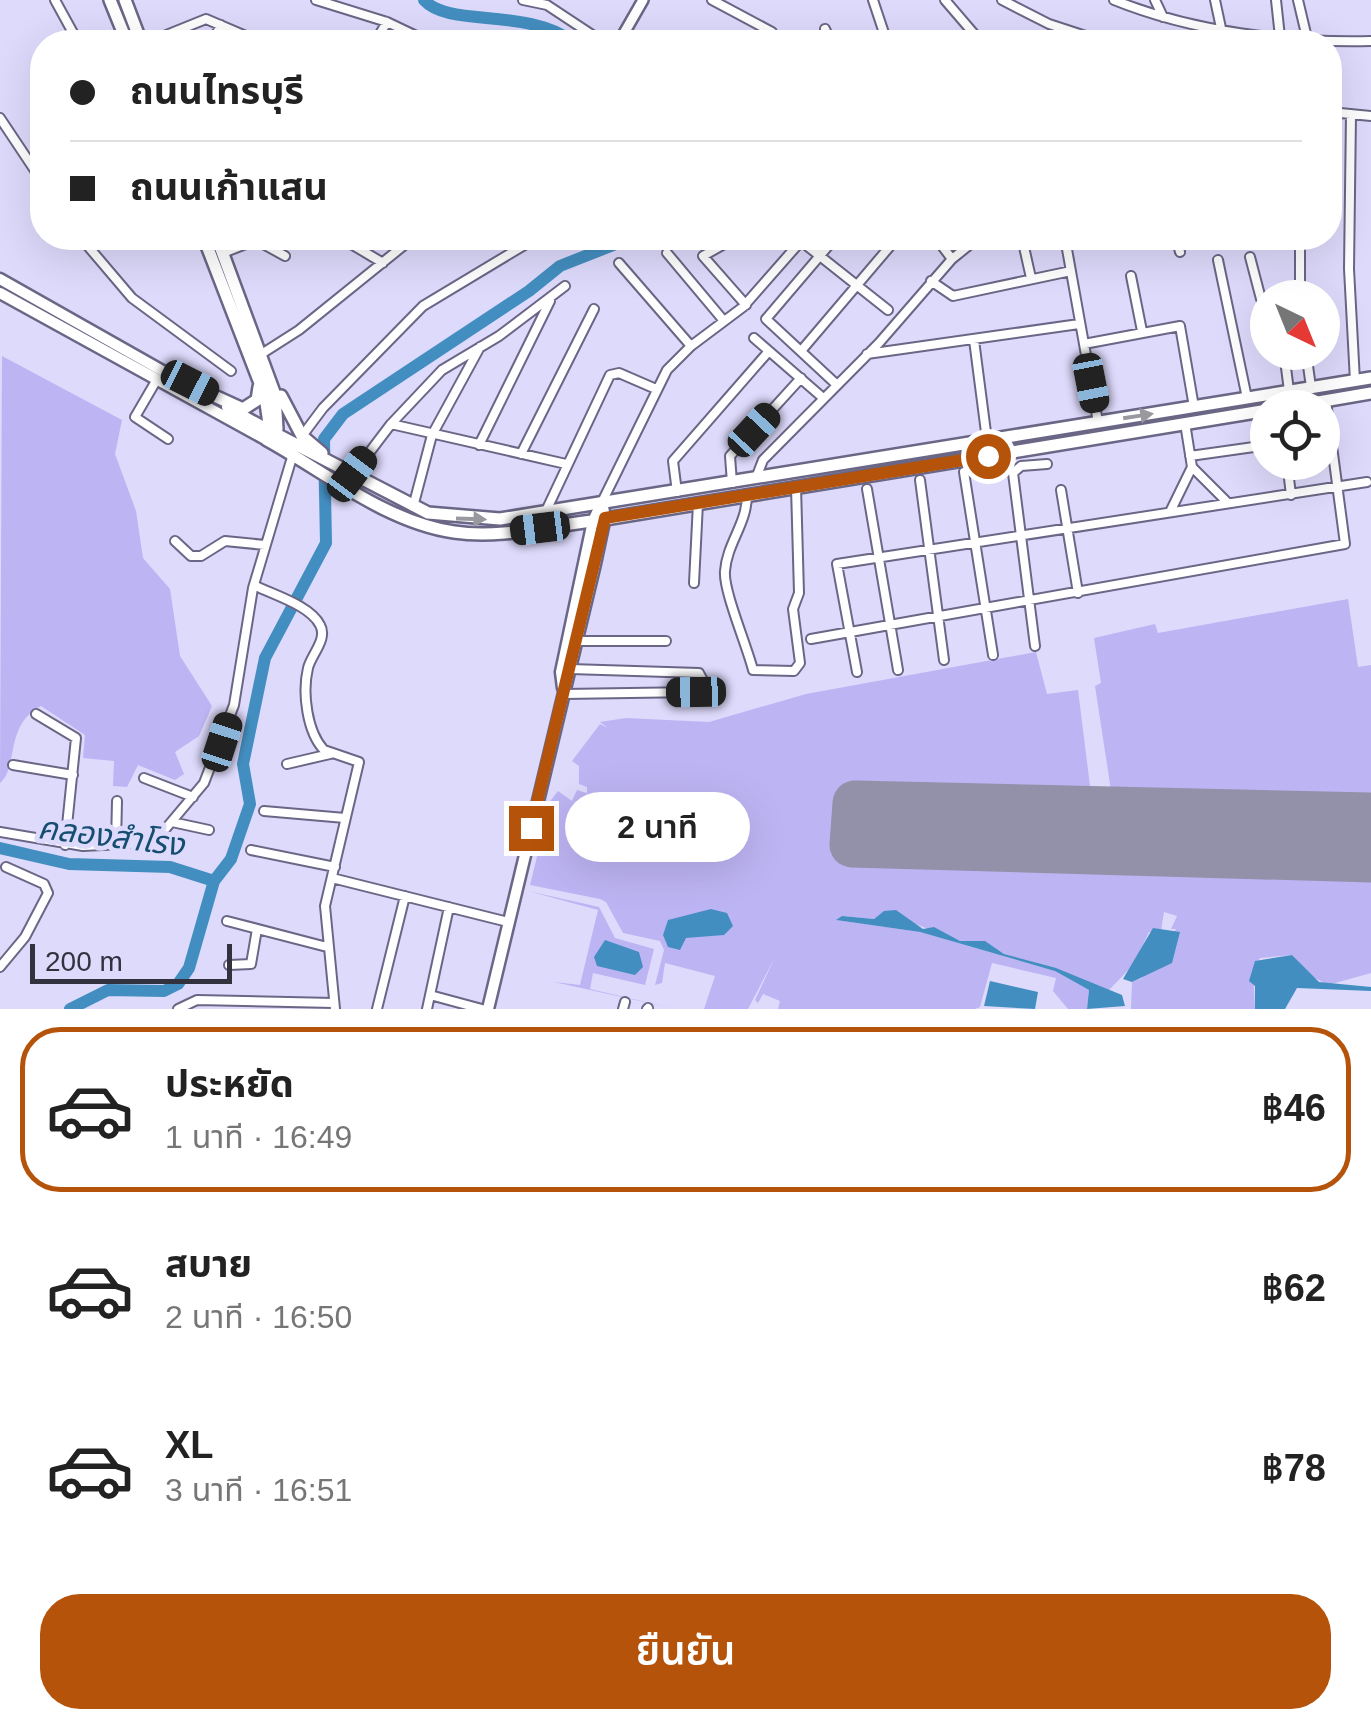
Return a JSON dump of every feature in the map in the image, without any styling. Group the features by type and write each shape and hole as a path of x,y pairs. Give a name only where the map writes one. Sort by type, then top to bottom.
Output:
{"main road":[{"path":"110,0 122,30"},
{"path":"125,0 139,30"},
{"path":"209,250 270,414 286,444"},
{"path":"221,250 275,395 286,444"},
{"path":"0,279 286,444"},
{"path":"0,292 156,381 348,477 414,507 474,520 545,513 1250,398"},
{"path":"251,328 302,436 286,444"},
{"path":"176,378 243,409 259,397 256,374"},
{"path":"1296,390 1371,378"},
{"path":"1340,398 1371,393"},
{"path":"1184,423 1188,408"},
{"path":"348,477 412,520 456,533 503,532 1250,413"},
{"path":"485,1009 570,669 602,502"},
{"path":"564,694 561,672 599,519"}],"street":[{"path":"56,0 72,30"},
{"path":"523,0 548,2 589,30"},
{"path":"626,30 643,0"},
{"path":"712,0 768,30"},
{"path":"873,0 883,30"},
{"path":"945,0 971,30"},
{"path":"1002,0 1067,30"},
{"path":"1114,0 1163,17 1224,30 1215,0"},
{"path":"1155,0 1163,17"},
{"path":"1276,0 1279,30"},
{"path":"1298,0 1305,30"},
{"path":"322,1 404,30"},
{"path":"173,30 198,19 232,30"},
{"path":"382,30 387,22"},
{"path":"218,30 221,25"},
{"path":"1342,40 1371,41"},
{"path":"1342,113 1371,116"},
{"path":"1351,114 1349,270 1355,380"},
{"path":"0,118 30,162"},
{"path":"91,250 132,298 231,371"},
{"path":"222,253 230,250"},
{"path":"274,250 285,256"},
{"path":"361,250 383,263"},
{"path":"264,354 396,250"},
{"path":"302,436 323,408 423,306 516,250"},
{"path":"714,250 703,256 746,305"},
{"path":"602,502 656,389 691,346 746,305 790,250"},
{"path":"811,250 888,310"},
{"path":"824,250 766,319 836,384"},
{"path":"800,350 886,250"},
{"path":"945,250 952,259"},
{"path":"756,478 762,460 963,250"},
{"path":"1025,250 1031,278"},
{"path":"1067,250 1098,422"},
{"path":"1300,250 1300,280"},
{"path":"667,253 724,321"},
{"path":"1250,257 1256,280"},
{"path":"1218,260 1247,398"},
{"path":"618,263 691,346"},
{"path":"932,282 952,296 1071,271"},
{"path":"1131,276 1142,331"},
{"path":"348,477 442,370 564,286"},
{"path":"479,445 552,297"},
{"path":"522,454 594,309"},
{"path":"867,354 1080,324"},
{"path":"1084,344 1180,326 1188,408"},
{"path":"754,338 822,397"},
{"path":"974,340 987,440"},
{"path":"414,507 432,435 480,346"},
{"path":"677,492 674,461 770,351"},
{"path":"1308,370 1311,388"},
{"path":"545,513 610,375 619,372 656,389"},
{"path":"732,483 730,456 802,378"},
{"path":"156,381 135,417 168,439"},
{"path":"1184,423 1191,461 1228,503"},
{"path":"391,424 566,464"},
{"path":"0,832 65,844 150,840 193,797 210,773 234,704 254,585 286,444"},
{"path":"1191,461 1250,449"},
{"path":"1170,512 1191,461"},
{"path":"1035,646 1013,473 1021,466 1047,464"},
{"path":"964,472 993,655"},
{"path":"920,480 944,660"},
{"path":"1289,480 1291,495"},
{"path":"812,639 1345,544 1335,480"},
{"path":"857,672 837,564 1023,539 1367,482"},
{"path":"740,672 794,672 799,667 793,609 799,593 796,487"},
{"path":"867,489 898,670"},
{"path":"1061,490 1078,593"},
{"path":"747,495 744,522 729,553 724,575 753,670"},
{"path":"694,583 698,503"},
{"path":"175,541 191,556 201,556 224,541 264,545"},
{"path":"254,585 302,608 322,629 308,665 306,694 316,739 330,754"},
{"path":"576,641 666,640"},
{"path":"564,694 696,692 705,684 699,673 570,669"},
{"path":"590,694 598,670"},
{"path":"36,714 76,738 65,844"},
{"path":"178,1009 197,1000 335,1006 325,906 359,762 330,754 287,764"},
{"path":"14,765 74,775"},
{"path":"144,778 193,797"},
{"path":"116,844 117,802"},
{"path":"264,811 345,818"},
{"path":"172,822 209,830"},
{"path":"251,850 335,867"},
{"path":"0,967 26,937 48,893 44,884 6,867"},
{"path":"332,878 508,922"},
{"path":"378,1009 405,896"},
{"path":"427,1009 449,907"},
{"path":"228,921 328,947"},
{"path":"229,965 252,964 256,929"},
{"path":"430,995 485,1009"}],"shaded area":[{"path":"2,356 122,420 115,454 136,511 143,558 170,589 180,656 212,706 199,736 175,752 184,774 175,780 138,765 127,787 113,786 114,761 83,758 85,735 41,706 22,724 6,776 0,783"},
{"path":"1348,599 1358,667 1371,665 1371,809 1118,802 1112,797 1095,686 1101,683 1094,638 1155,624 1158,633"},
{"path":"1036,652 1047,694 1078,690 1092,802 852,797 848,850 1371,864 1371,973 1328,985 1311,976 1292,955 1260,958 1253,970 1255,1009 1131,1009 1132,982 1142,978 1176,929 1171,929 1177,916 1164,912 1161,931 1149,932 1134,964 1109,990 1057,972 1089,990 1087,1009 1068,1009 1053,991 1056,978 992,963 980,1007 975,1009 778,1009 780,1001 763,994 758,1003 755,1000 775,957 748,1009 704,1009 715,976 665,963 662,983 655,985 664,950 660,941 623,933 606,902 600,899 530,885 551,800 558,791 572,801 577,790 587,793 587,787 579,784 579,766 572,761 600,724 608,728 600,722 626,718 709,722 806,694","holes":["884,912 960,941 986,942 1004,954 1046,968 920,932 837,920 842,916 874,919"]},
{"path":"528,891 599,907 615,938 654,949 645,985 593,973 590,989 676,1009 554,982 580,985 598,910"}],"water":[{"path":"711,909 727,913 733,926 724,935 686,938 680,950 668,947 663,935 668,920"},
{"path":"896,910 923,929 934,927 960,941 985,941 1004,954 1056,968 1122,995 1125,1006 1087,1009 1089,990 1055,971 920,932 836,920 842,916 874,919 884,911"},
{"path":"1153,928 1180,932 1172,963 1132,982 1123,979"},
{"path":"605,940 639,952 643,967 635,975 597,966 594,957"},
{"path":"1292,955 1319,982 1371,987 1371,991 1297,988 1285,1009 1255,1009 1255,986 1249,981 1255,961"},
{"path":"990,981 1038,992 1035,1009 984,1006"}],"waterway":[{"path":"424,0 451,13 550,30"},
{"path":"70,1009 108,990 164,991 178,984 189,968 214,881 231,859 250,804 243,764 265,658 326,543 324,439 343,414 529,291 560,266 601,250"},
{"name":"คลองสำโรง","path":"0,848 69,864 170,867 214,881"}],"runway":[{"path":"1371,815 855,803 852,845 1371,860"}],"route":[{"path":"531,828 605,518 988,456"}]}
